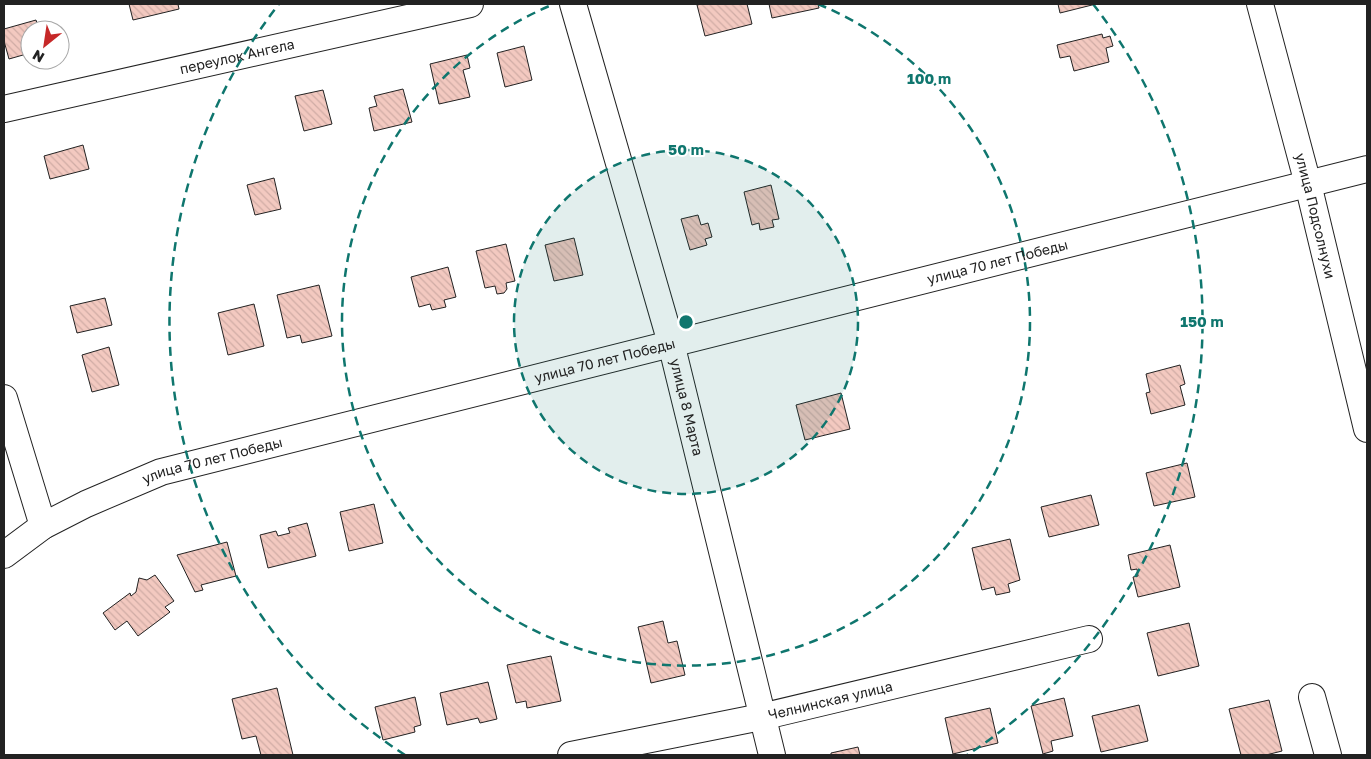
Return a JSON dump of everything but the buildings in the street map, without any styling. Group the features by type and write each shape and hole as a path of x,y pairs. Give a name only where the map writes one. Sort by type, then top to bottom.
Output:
{"street":[{"name":"переулок Ангела","path":"4,109 470,4"},
{"name":"улица 8 Марта","path":"573,4 671,343 761,717 772,755"},
{"name":"улица Подсолнухи","path":"1260,4 1308,184 1367,429"},
{"name":"улица 70 лет Победы","path":"4,555 43,526 86,504 161,472 1367,169"},
{"path":"4,398 43,526"},
{"name":"Челнинская улица","path":"571,755 761,717 1089,639"},
{"path":"1312,697 1328,755"}]}
